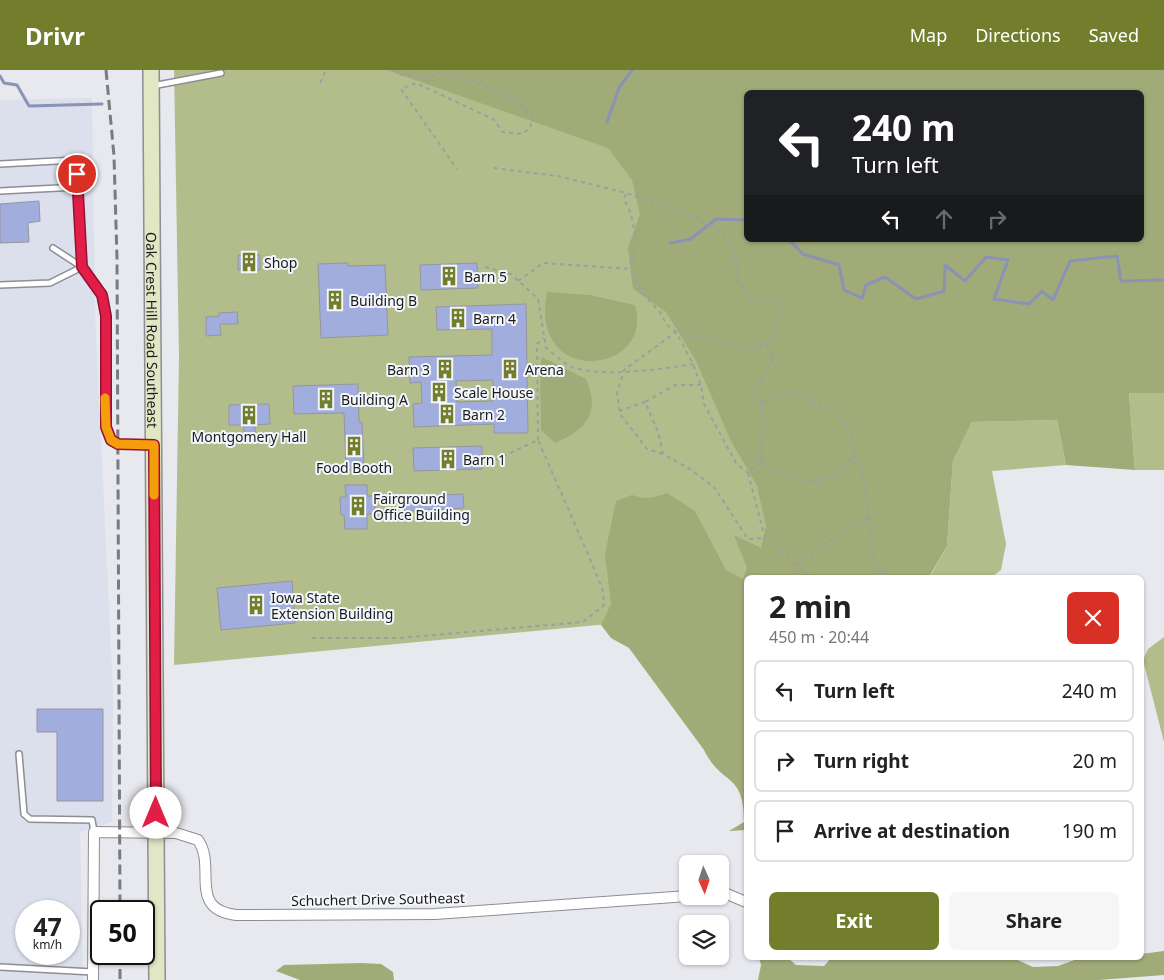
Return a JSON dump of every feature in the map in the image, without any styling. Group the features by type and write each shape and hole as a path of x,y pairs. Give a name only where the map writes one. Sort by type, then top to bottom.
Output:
{"main road":[{"name":"Oak Crest Hill Road Southeast","path":"151,70 157,980"}],"street":[{"path":"93,976 94,832 156,832"},
{"name":"Schuchert Drive Southeast","path":"156,832 188,835 198,840 205,863 207,897 220,911 236,915 434,914 679,897"},
{"path":"729,895 744,901"}],"lane":[{"path":"151,87 221,73"},
{"path":"0,164 76,160 82,267"},
{"path":"0,191 78,187"},
{"path":"53,248 82,267 102,295 106,316 106,427 111,440 118,444 154,445"},
{"path":"0,285 50,282 82,267"},
{"path":"19,754 24,814 30,819 92,820 94,832"},
{"path":"0,967 93,976"}],"path":[{"path":"320,83 326,70"},
{"path":"394,70 397,74 424,79 441,73 474,81 518,101 532,118 530,128 522,134 503,132 493,119 416,83 401,89 457,169"},
{"path":"494,168 558,176 626,193 697,218 722,233 736,260 738,279 749,299 778,304 783,311 772,340 755,348 676,332 624,370 618,393 619,411 647,449 663,454 690,469 714,487 748,539 765,538"},
{"path":"626,193 624,199 631,214 635,234 632,269 641,292 676,332 694,364 701,385 704,404 736,463 748,473 765,538 808,575"},
{"path":"518,281 544,263 632,269"},
{"path":"485,267 511,274 538,299 546,348 571,367 602,372 624,370 653,371 694,364"},
{"path":"312,638 400,638 583,622 604,605 603,591 594,568 538,440 537,344 544,337"},
{"path":"766,343 774,356 754,396 763,401 792,392 834,412 852,432 854,454 862,468 874,560 882,575"},
{"path":"619,411 645,402 675,385 701,385"},
{"path":"748,473 761,461 763,401"},
{"path":"645,402 658,432 663,454"},
{"path":"493,461 538,440"},
{"path":"761,461 782,474 809,482 839,475 854,454"},
{"path":"797,566 836,536 868,518"}],"shaded area":[{"path":"92,98 95,315 113,692 112,822 80,832 83,980 0,980 0,100"}],"green space":[{"path":"174,70 899,70 760,90 744,90 744,242 747,242 912,575 744,575 744,611 174,665 179,356"},
{"path":"387,70 1164,70 1164,393 1129,393 1135,470 1066,465 1057,420 972,422 953,461 947,546 930,575 744,575 747,568 734,535 761,548 766,526 757,486 731,441 696,361 666,312 633,289 628,248 640,214 632,180 608,148"},
{"path":"547,292 590,295 635,305 636,328 627,346 611,357 592,361 572,357 556,345 546,324"},
{"path":"542,357 586,379 592,402 588,419 582,426 566,438 555,443 541,430 540,367"},
{"path":"1129,393 1164,393 1164,470 1135,470"},
{"path":"1057,420 1066,465 992,471 1006,544 1001,570 995,575 931,575 947,546 953,461 972,422"},
{"path":"667,493 695,511 726,570 743,579 744,576 744,822 743,806 736,787 711,762 629,648 611,638 601,625 611,604 605,554 616,501 632,495 650,498"},
{"path":"1164,637 1164,742 1144,664 1144,658 1148,649"},
{"path":"744,822 744,830 729,831"},
{"path":"1164,951 1164,975 1099,980 758,980 761,965 760,960 790,960 796,965 824,966 829,960 1017,960 1033,967 1058,966 1074,960 1144,960 1144,954"},
{"path":"381,964 393,972 394,980 300,980 276,971 284,965"}],"building":[{"path":"39,201 40,221 28,223 29,242 0,243 0,204"},
{"name":"Shop","path":"238,255 260,255 260,270 238,270"},
{"path":"348,263 348,266 385,265 388,335 321,338 318,264"},
{"name":"Barn 5","path":"477,263 478,288 421,290 420,265"},
{"path":"526,304 528,433 494,433 494,424 414,427 413,404 422,403 421,382 410,383 409,357 492,355 492,329 437,330 436,307","holes":["493,380 493,401 457,402 456,381"]},
{"path":"237,312 238,324 220,324 221,335 206,336 206,317 219,316 219,313"},
{"name":"Building A","path":"358,384 359,422 362,422 364,469 346,470 344,413 294,414 293,386"},
{"name":"Montgomery Hall","path":"269,404 270,424 255,425 255,435 244,435 244,425 229,425 229,405"},
{"name":"Barn 1","path":"482,446 482,469 414,471 413,448"},
{"name":"Fairground Office Building","path":"345,485 367,485 367,496 375,496 375,514 367,514 367,529 345,529 344,515 341,515 340,497 346,497"},
{"path":"463,494 464,508 404,511 404,497"},
{"name":"Iowa State Extension Building","path":"292,581 295,623 221,630 217,588"},
{"path":"37,709 103,709 103,801 57,801 57,732 37,732"}],"waterway":[{"path":"607,122 619,88 632,70"},
{"path":"0,76 4,83 17,85 29,106 102,104"},
{"path":"671,243 691,239 716,219 744,220"},
{"path":"791,242 803,254 839,265 844,290 862,298 866,285 885,277 916,299 944,291 945,265 965,281 986,257 1008,260 994,299 1029,304 1042,291 1053,300 1070,261 1117,256 1121,281 1164,280"}],"railway":[{"path":"106,70 114,156 117,259 120,900"},
{"path":"120,965 120,980"}],"slow traffic":[{"path":"105,398 106,427 111,440 118,444 154,445 154,495"}],"place":[{"name":"Shop","path":"249,262"},
{"name":"Barn 5","path":"449,276"},
{"name":"Building B","path":"335,300"},
{"name":"Barn 4","path":"458,318"},
{"name":"Barn 3","path":"445,369"},
{"name":"Arena","path":"510,369"},
{"name":"Scale House","path":"439,392"},
{"name":"Building A","path":"326,399"},
{"name":"Barn 2","path":"447,414"},
{"name":"Montgomery Hall","path":"249,415"},
{"name":"Food Booth","path":"354,446"},
{"name":"Barn 1","path":"448,459"},
{"name":"Fairground Office Building","path":"358,506"},
{"name":"Iowa State Extension Building","path":"256,605"}],"route":[{"path":"77,174 82,267 102,295 106,316 106,427 111,440 118,444 154,445 156,813"}]}
